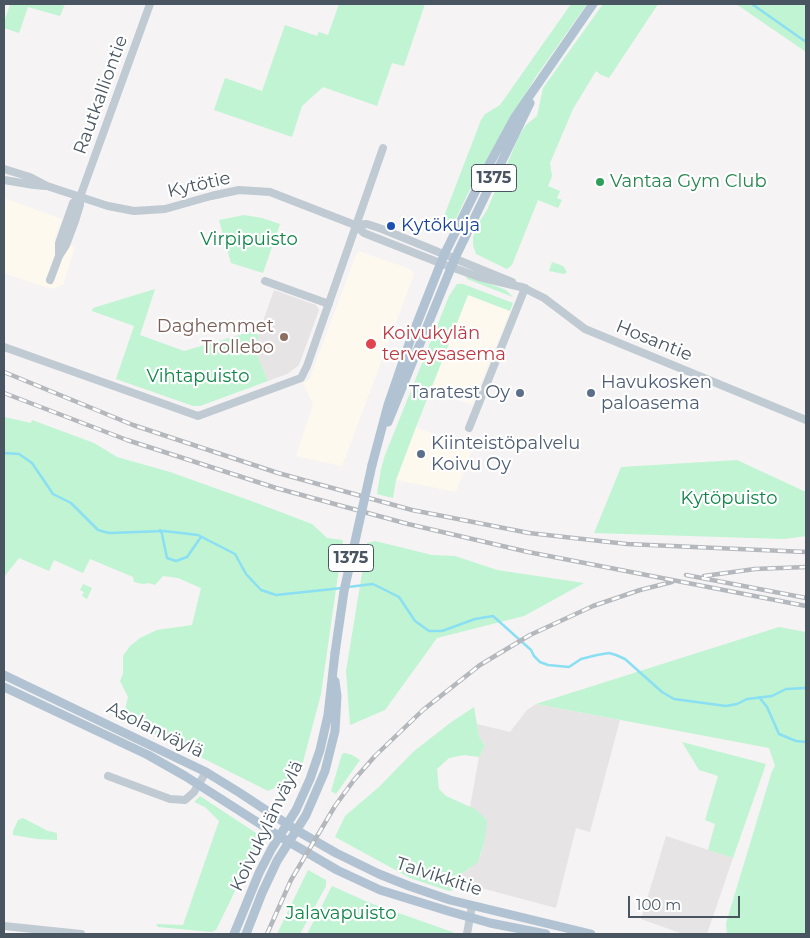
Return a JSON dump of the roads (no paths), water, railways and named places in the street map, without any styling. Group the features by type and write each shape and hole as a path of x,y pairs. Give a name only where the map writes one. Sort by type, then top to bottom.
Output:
{"main road":[{"name":"Koivukylänväylä","path":"234,934 259,873 310,780 320,750 352,552 372,465 380,441 388,405 442,259 515,117 593,4"},
{"name":"Koivukylänväylä","path":"380,441 453,263 522,121 536,87"},
{"name":"Koivukylänväylä","path":"246,934 267,882 316,795 326,771 337,714 334,671"},
{"name":"Asolanväylä","path":"4,675 206,772 287,824"},
{"name":"Asolanväylä","path":"4,687 148,755 198,784 279,836"},
{"name":"Talvikkitie","path":"287,824 336,854 409,886 472,906 590,934"},
{"name":"Talvikkitie","path":"279,836 337,870 380,890 470,917 546,934"}],"street":[{"name":"Rautkalliontie","path":"50,280 59,256 66,245 80,205 80,197 150,4"},
{"path":"4,347 198,416 301,378 307,366 383,148"},
{"name":"Kytötie","path":"4,169 80,197 108,206 134,211 165,208 224,193 254,190 270,192 355,225 364,233 442,259"},
{"name":"Kytötie","path":"4,180 48,186"},
{"name":"Hosantie","path":"442,259 493,281 525,288 544,298 585,329 806,420"},
{"path":"265,281 329,304"},
{"path":"469,428 525,288"},
{"path":"108,776 170,799 185,800 194,792 206,772"},
{"path":"467,934 472,906"},
{"path":"4,926 80,934"}],"waterway":[{"path":"752,4 806,42"},
{"path":"4,453 19,454 32,463 53,494 71,503 98,530 109,533 164,531 198,535 235,554 246,574 261,590 276,595 342,588"},
{"path":"160,530 167,558 176,561 187,557 201,537"},
{"path":"348,587 373,584 399,597 415,621 429,631 442,631 475,619 493,616 531,650 540,662 548,665 569,667 581,659 609,653 616,655 625,659 662,692 674,699 726,706 737,704 747,699 772,696 786,689 806,688"},
{"path":"759,697 767,707 779,734 796,741 806,742"}],"railway":[{"path":"4,372 133,425 278,473 412,510 529,533 627,544 806,552"},
{"path":"4,393 127,440 276,488 408,524 528,552 806,606"},
{"path":"704,576 755,569 806,567"},
{"path":"686,575 806,598"},
{"path":"267,934 291,880 335,806 375,756 423,710 480,665 530,635 593,606 640,590 672,582"}],"place":[{"name":"Vantaa Gym Club","path":"600,182"},
{"name":"Kytökuja","path":"391,226"},
{"name":"Daghemmet Trollebo","path":"284,337"},
{"name":"Koivukylän terveysasema","path":"371,344"},
{"name":"Taratest Oy","path":"520,393"},
{"name":"Havukosken paloasema","path":"591,393"},
{"name":"Kiinteistöpalvelu Koivu Oy","path":"421,454"}],"park label":[{"name":"Virpipuisto","path":"249,240"},
{"name":"Vihtapuisto","path":"198,377"},
{"name":"Kytöpuisto","path":"729,499"},
{"name":"Jalavapuisto","path":"341,914"}]}
